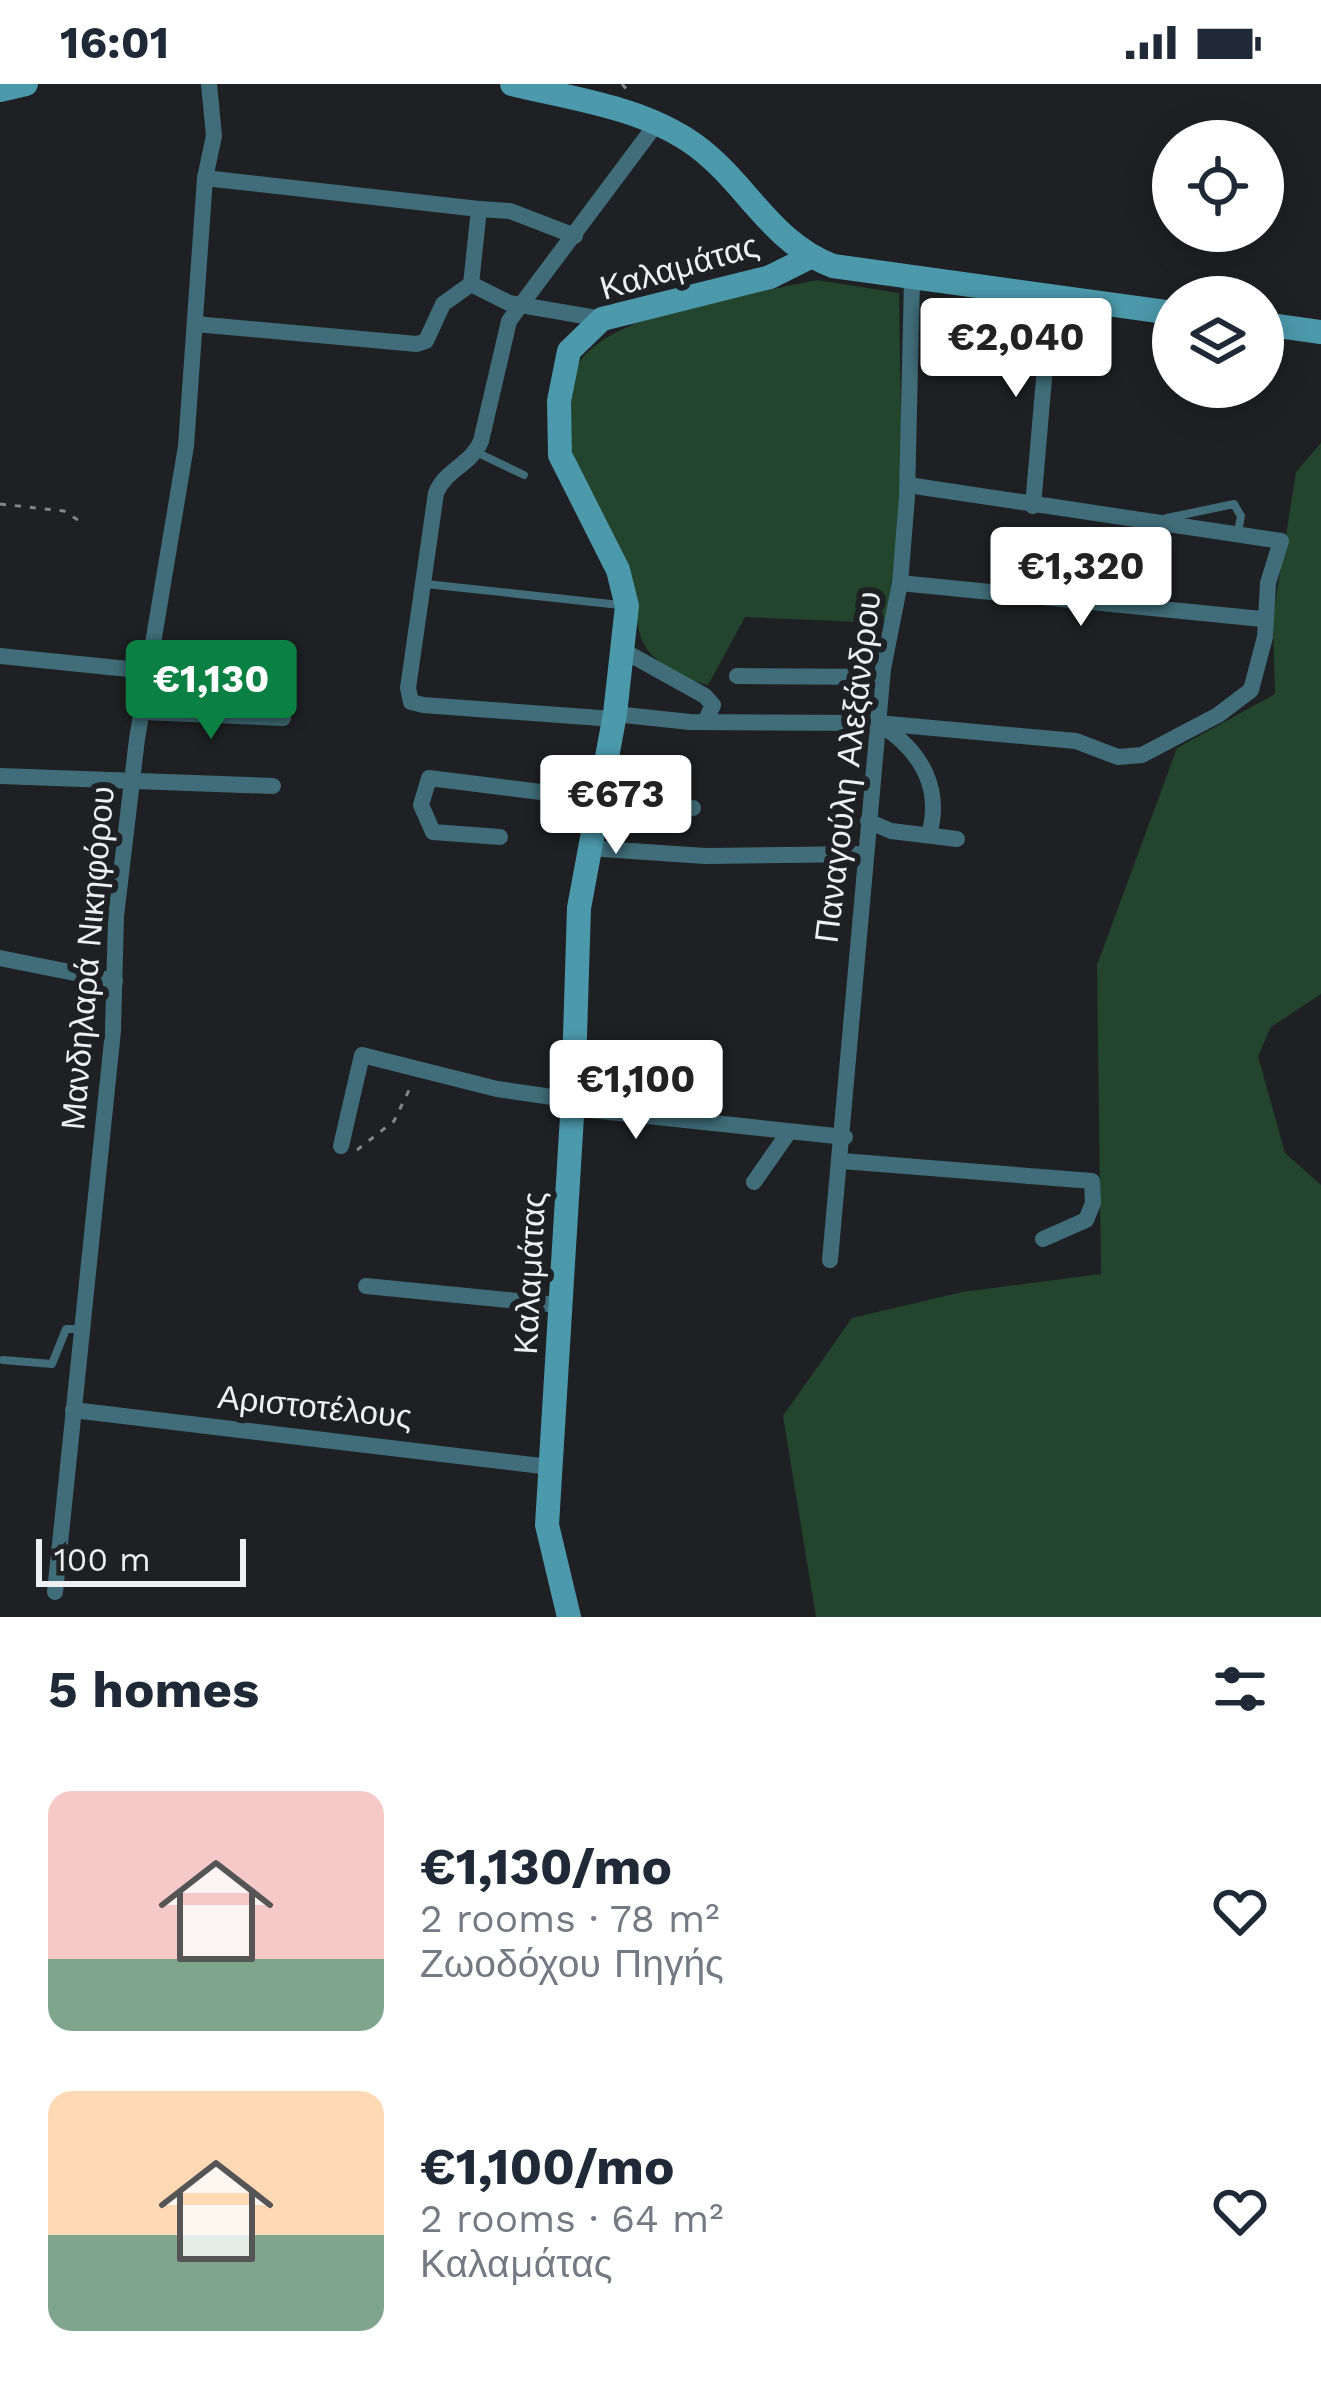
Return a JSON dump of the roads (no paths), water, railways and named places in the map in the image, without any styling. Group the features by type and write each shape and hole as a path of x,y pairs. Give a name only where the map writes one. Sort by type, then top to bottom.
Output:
{"street":[{"path":"0,90 26,84"},
{"name":"Μανδηλαρά Νικηφόρου","path":"55,1592 131,784 186,446 205,178 214,136 209,84"},
{"path":"512,84 657,123 699,148 776,232 810,257 912,280 1152,310"},
{"path":"657,123 509,321 476,452 442,476 422,584 408,688 411,702 615,717 878,723 1076,741 1118,757 1142,755 1218,715 1251,690 1281,541 908,485"},
{"path":"205,178 510,211 575,236"},
{"path":"195,324 417,344 426,341 443,304 471,284 479,209"},
{"name":"Καλαμάτας","path":"569,1617 547,1525 573,1104 579,908 615,717 627,606 618,570 560,454 562,372 584,331 602,319 770,277 810,257"},
{"name":"Παναγούλη Αλεξάνδρου","path":"830,1260 882,677 900,583 908,485 912,280"},
{"path":"471,284 520,305 602,319"},
{"path":"1033,506 1052,297"},
{"path":"1284,327 1321,332"},
{"path":"900,583 1262,619"},
{"path":"624,651 705,696 713,705 706,719"},
{"path":"0,656 148,671"},
{"path":"737,676 882,677"},
{"path":"142,712 283,718"},
{"path":"878,723 911,749 931,782 934,817 928,835"},
{"path":"0,776 273,786"},
{"path":"500,837 434,832 421,805 429,778 596,802 692,808"},
{"path":"868,821 891,831 957,839"},
{"path":"587,848 705,856 865,854"},
{"path":"0,958 115,981"},
{"path":"341,1146 362,1055 573,1104 844,1137"},
{"path":"754,1182 789,1132"},
{"path":"842,1161 1091,1181 1093,1203 1086,1220 1043,1238"},
{"path":"366,1286 558,1305"},
{"name":"Αριστοτέλους","path":"73,1410 550,1467"}],"lane":[{"path":"476,452 524,475"},
{"path":"1162,520 1234,504 1241,516 1238,534"},
{"path":"422,584 627,606"},
{"path":"3,1360 52,1364 66,1329 82,1329"}]}
